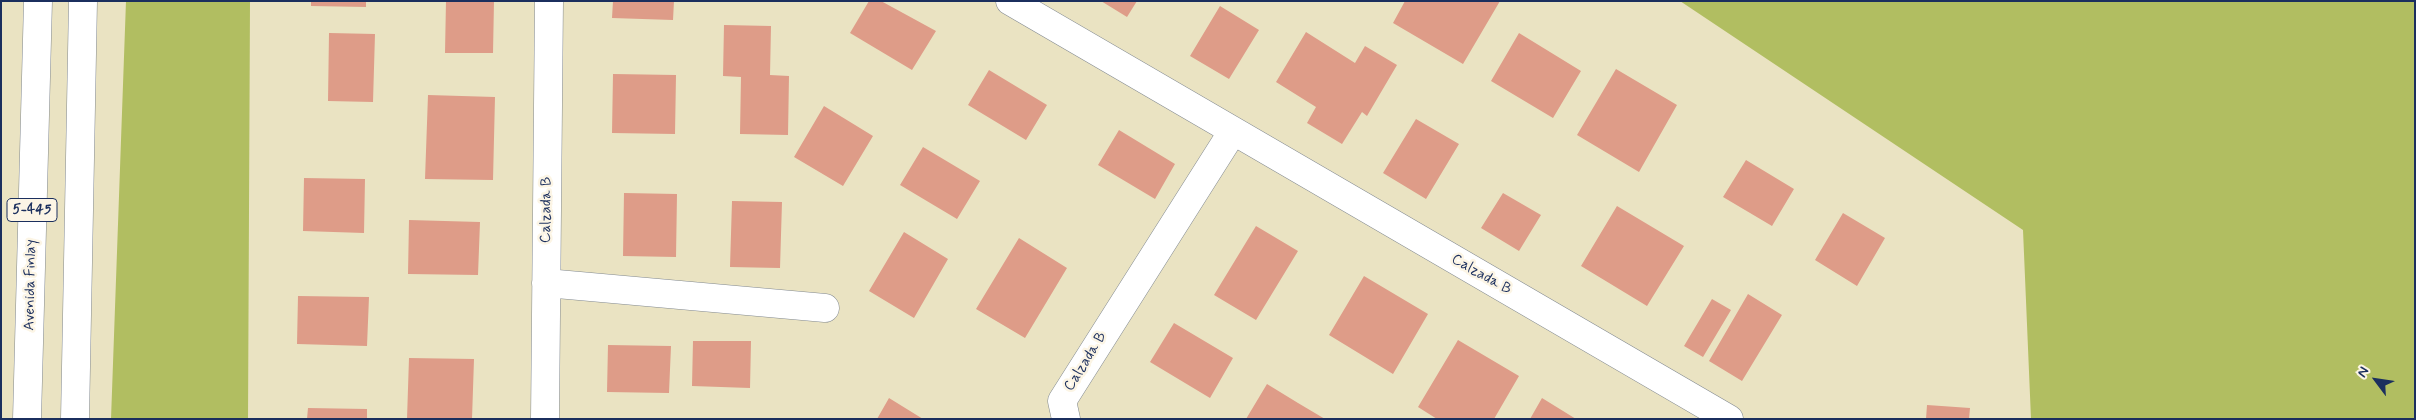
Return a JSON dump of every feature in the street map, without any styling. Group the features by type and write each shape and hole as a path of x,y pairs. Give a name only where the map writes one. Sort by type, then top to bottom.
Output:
{"main road":[{"name":"Avenida Finlay","path":"27,419 38,1"},
{"name":"5-445","path":"75,419 83,1"},
{"name":"Calzada B","path":"545,419 550,1"},
{"name":"Calzada B","path":"1010,1 1729,419"},
{"name":"Calzada B","path":"1066,419 1062,401 1234,131"},
{"path":"546,283 826,308"}],"green space":[{"path":"126,1 250,1 248,419 111,419"},
{"path":"1680,1 2415,1 2415,419 2031,419 2023,230"}],"building":[{"path":"311,1 366,1 366,7 311,6"},
{"path":"446,1 494,1 493,53 445,53"},
{"path":"613,1 674,1 673,20 612,18"},
{"path":"869,1 881,1 936,31 912,70 850,33"},
{"path":"1101,1 1137,1 1127,17"},
{"path":"1405,1 1500,1 1463,64 1393,23"},
{"path":"1220,6 1259,30 1229,79 1190,56"},
{"path":"724,25 771,26 770,75 789,76 788,135 740,134 741,77 723,76"},
{"path":"1306,32 1355,63 1365,46 1397,65 1367,116 1362,112 1342,144 1307,123 1316,107 1276,82"},
{"path":"329,33 375,34 373,102 328,101"},
{"path":"1519,33 1581,71 1553,118 1491,81"},
{"path":"1616,69 1677,105 1639,172 1577,135"},
{"path":"989,70 1047,105 1026,140 968,105"},
{"path":"613,74 676,75 675,134 612,133"},
{"path":"428,95 495,97 493,180 425,179"},
{"path":"824,106 873,136 843,186 794,157"},
{"path":"1416,119 1459,144 1426,199 1383,173"},
{"path":"1119,130 1175,164 1155,199 1098,165"},
{"path":"923,147 980,181 957,219 900,185"},
{"path":"1746,160 1794,189 1772,226 1723,197"},
{"path":"304,178 365,179 364,233 303,231"},
{"path":"624,193 677,194 676,257 623,256"},
{"path":"1503,193 1541,215 1519,251 1481,228"},
{"path":"732,201 782,202 780,268 730,267"},
{"path":"1617,206 1684,246 1647,306 1581,266"},
{"path":"1843,213 1885,238 1857,286 1815,260"},
{"path":"409,220 480,222 478,275 408,274"},
{"path":"1256,226 1298,251 1256,320 1214,295"},
{"path":"904,232 948,259 914,318 869,291"},
{"path":"1019,238 1067,268 1025,338 976,309"},
{"path":"1364,276 1428,314 1393,374 1329,335"},
{"path":"1748,294 1782,315 1742,381 1709,361"},
{"path":"298,296 369,297 367,346 297,344"},
{"path":"1712,299 1731,310 1703,357 1684,346"},
{"path":"1174,323 1233,358 1210,398 1150,362"},
{"path":"1458,340 1519,376 1494,419 1437,419 1418,407"},
{"path":"693,341 751,341 750,388 692,386"},
{"path":"608,345 671,346 669,393 607,392"},
{"path":"409,358 474,359 472,419 407,419"},
{"path":"1267,384 1298,403 1325,419 1246,419"},
{"path":"889,398 923,419 877,419"},
{"path":"1542,398 1576,419 1530,419"},
{"path":"1927,405 1970,408 1969,419 1926,419"},
{"path":"308,408 367,409 367,419 307,419"}]}
